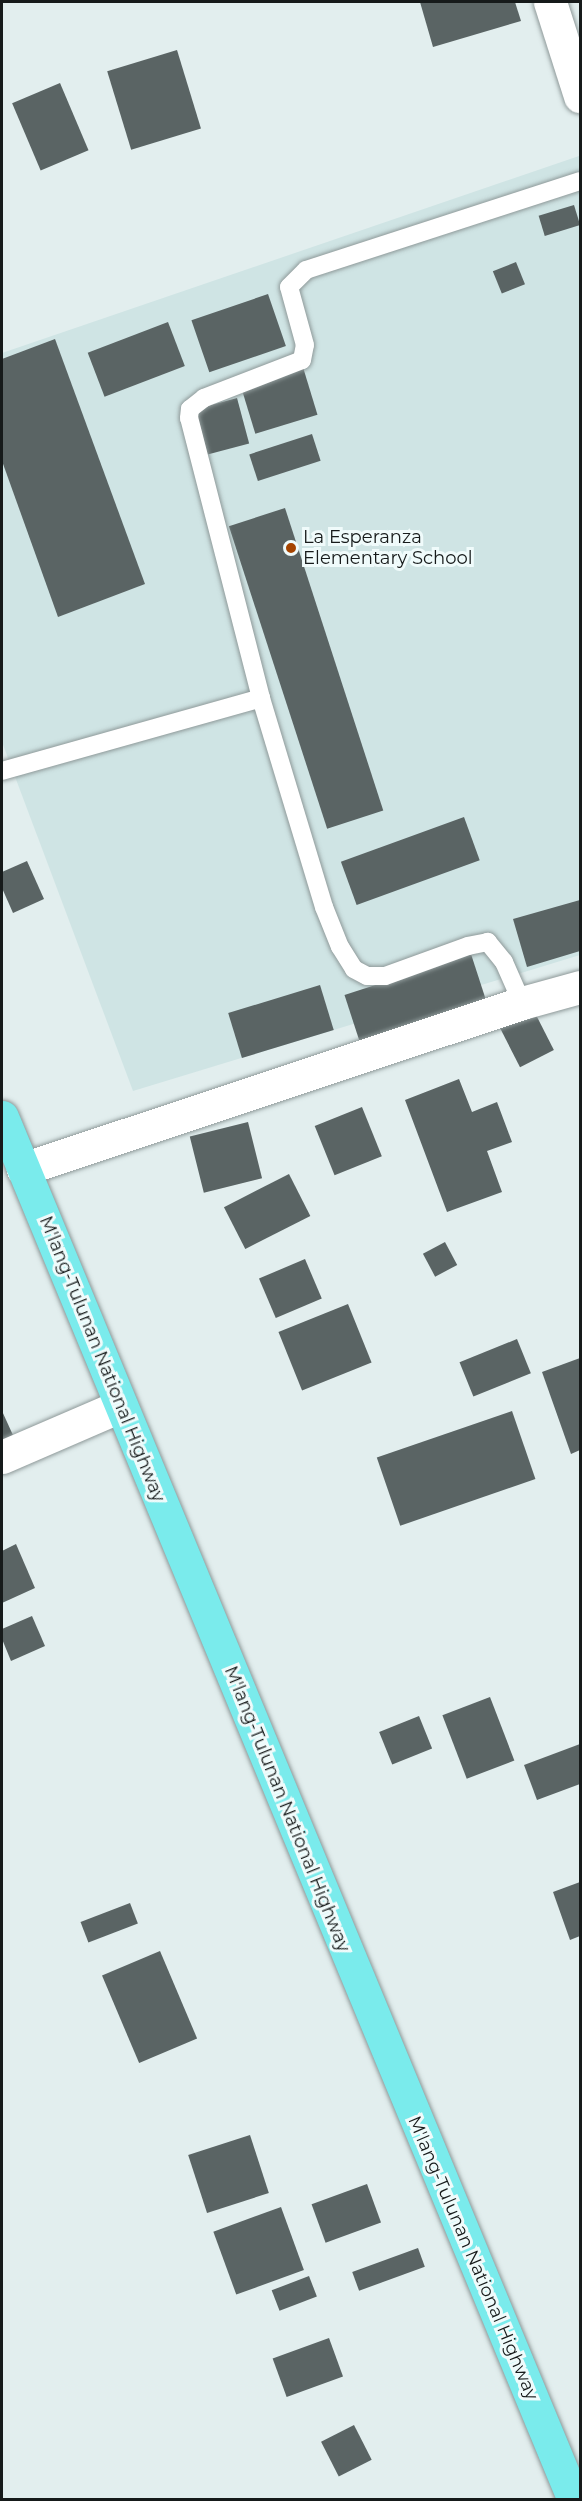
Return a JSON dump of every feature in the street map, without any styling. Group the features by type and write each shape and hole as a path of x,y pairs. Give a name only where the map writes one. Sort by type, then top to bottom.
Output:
{"highway":[{"name":"M'lang-Tulunan National Highway","path":"2,1117 574,2499"}],"street":[{"path":"550,2 580,96"},
{"path":"23,1169 522,1003 580,987"},
{"path":"2,1457 120,1406"}],"lane":[{"path":"522,1003 504,962 488,942 468,946 385,976 367,976 354,969 340,947 324,907 261,698 190,430 190,409 204,398 302,360 305,345 289,287 306,270 580,181"},
{"path":"2,771 261,698"}],"shaded area":[{"name":"La Esperanza Elementary School","path":"579,156 580,955 133,1091 2,742 2,353"}],"building":[{"path":"420,2 515,2 521,21 433,47"},
{"path":"177,50 201,128 131,150 107,71"},
{"path":"60,83 89,150 41,171 12,103"},
{"path":"574,205 580,225 545,236 539,216"},
{"path":"516,262 525,284 502,294 493,271"},
{"path":"268,294 286,346 209,372 191,320"},
{"path":"168,322 185,366 105,397 88,353"},
{"path":"55,339 145,584 58,617 2,461 2,359"},
{"path":"302,364 317,415 255,434 240,383"},
{"path":"237,398 249,443 208,455 195,409"},
{"path":"312,434 321,461 258,481 249,454"},
{"path":"285,508 383,810 327,829 229,526"},
{"path":"464,817 480,860 357,905 341,862"},
{"path":"27,861 44,899 13,913 2,888 2,872"},
{"path":"580,900 580,951 527,967 513,919"},
{"path":"471,954 487,1003 360,1044 345,995"},
{"path":"320,985 334,1030 242,1058 228,1013"},
{"path":"533,1009 554,1050 520,1067 499,1026"},
{"path":"459,1079 472,1112 497,1102 512,1142 487,1151 502,1192 447,1212 405,1100"},
{"path":"362,1107 382,1156 335,1175 315,1126"},
{"path":"248,1122 262,1178 204,1193 190,1137"},
{"path":"289,1174 310,1216 245,1249 224,1207"},
{"path":"445,1242 457,1265 435,1277 423,1254"},
{"path":"305,1259 322,1299 276,1318 259,1279"},
{"path":"348,1304 372,1362 302,1391 278,1332"},
{"path":"517,1339 531,1373 473,1397 460,1362"},
{"path":"580,1358 580,1450 571,1454 542,1372"},
{"path":"2,1411 17,1444 2,1451"},
{"path":"512,1411 535,1479 400,1526 377,1458"},
{"path":"16,1544 35,1588 2,1603 2,1551"},
{"path":"32,1616 45,1646 11,1661 2,1639 2,1629"},
{"path":"490,1697 514,1760 467,1779 442,1715"},
{"path":"419,1716 432,1748 392,1765 379,1732"},
{"path":"580,1744 580,1784 537,1800 524,1765"},
{"path":"580,1882 580,1936 570,1940 553,1892"},
{"path":"130,1903 138,1924 88,1943 81,1922"},
{"path":"160,1951 197,2038 139,2063 102,1976"},
{"path":"250,2135 269,2193 207,2213 188,2155"},
{"path":"367,2184 381,2223 326,2243 312,2204"},
{"path":"281,2207 304,2270 236,2295 213,2232"},
{"path":"418,2248 425,2267 359,2291 352,2272"},
{"path":"309,2276 317,2297 280,2311 272,2290"},
{"path":"329,2338 343,2377 287,2397 273,2359"},
{"path":"354,2425 372,2460 339,2477 321,2442"}],"place":[{"name":"La Esperanza Elementary School","path":"291,548"}]}
